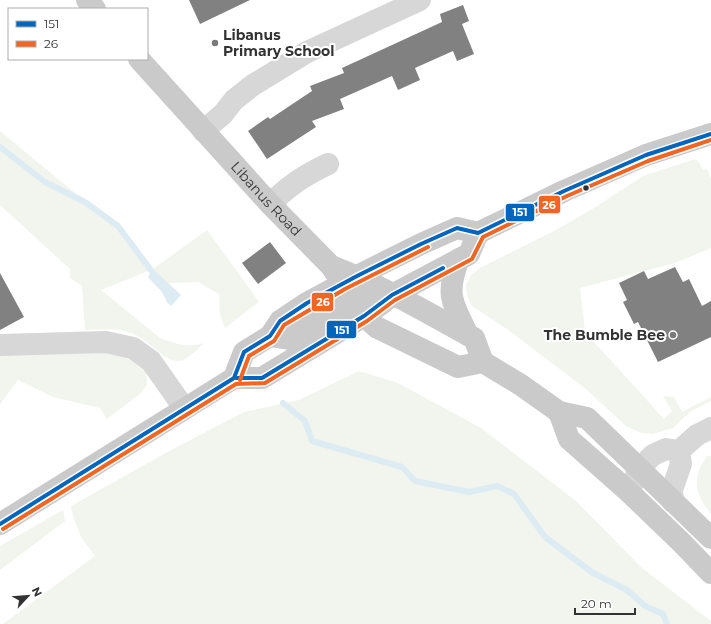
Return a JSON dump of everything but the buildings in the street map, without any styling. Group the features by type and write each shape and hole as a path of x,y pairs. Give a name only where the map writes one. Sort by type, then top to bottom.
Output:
{"main road":[{"path":"87,0 93,8"},
{"name":"Libanus Road","path":"140,60 270,204 343,275"},
{"path":"234,378 244,352 270,336 280,321 343,275 457,228 478,233 564,191 646,155 711,134"},
{"path":"0,524 234,378 262,378 373,304 469,254 478,233"},
{"path":"459,260 452,276 451,297 468,335"},
{"path":"343,275 373,304 376,327 458,367 483,362"},
{"path":"343,275 373,304"},
{"path":"270,336 289,339 339,310 373,304 424,310 474,338 483,362 521,385 559,412 587,418 711,538"},
{"path":"559,412 569,439 629,492 711,573"}],"street":[{"path":"203,131 223,114 234,100 307,52 420,0"},
{"path":"270,204 289,186 328,164"},
{"path":"0,345 106,342 133,348 151,361 184,408"},
{"path":"679,451 697,435 711,428"},
{"path":"629,492 639,469 654,455 666,449 679,451"},
{"path":"673,502 672,490 681,464 679,451"}],"shaded area":[{"path":"0,131 104,217 119,223 153,269 101,290 160,338 182,345 204,343 196,351 189,357 179,361 174,361 169,359 140,337 133,334 113,329 85,330 82,286 70,278 70,269 0,205"},
{"path":"695,159 698,161 703,170 707,169 711,179 711,248 675,263 580,288 585,332 664,419 672,411 663,396 674,397 682,412 711,397 711,401 691,411 673,428 653,434 641,433 626,426 586,389 507,329 472,306 467,295 466,285 471,275 480,268 554,231 594,208 643,176"},
{"path":"207,230 259,302 225,328 220,315 219,294 198,282 168,283 153,269"},
{"path":"153,269 181,295 171,306 167,302 162,292 148,277"},
{"path":"100,350 132,357 146,370 147,385 141,393 107,419 100,408 53,397 18,380 0,404 0,353"},
{"path":"359,371 398,383 481,428 576,501 642,568 711,621 711,624 3,624 95,556 81,537 71,506 173,449 244,412 299,400"},
{"path":"707,456 711,456 711,514 701,500 697,486 699,472"},
{"path":"63,510 65,521 0,570 0,546"}],"waterway":[{"path":"0,147 45,182 85,202 118,226 156,277"},
{"path":"283,403 305,421 312,441 402,467 415,481 469,492 497,486 514,494 545,537 593,573 627,590 645,606 663,614 667,624"}],"transit line":[{"name":"151","path":"0,524 234,378 244,352 270,336 280,321 307,303 357,276 457,228 478,233 564,191 646,155 711,134"},
{"name":"26","path":"3,529 236,384 265,383 367,321 395,300 472,259 483,237 567,196 648,161 711,140"},
{"name":"26","path":"240,380 249,356 274,341 284,325 345,289 428,247"},
{"name":"151","path":"236,378 262,378 364,316 392,295 443,268"}],"place":[{"name":"Libanus Primary School","path":"215,43"},
{"name":"The Bumble Bee","path":"673,335"}]}
